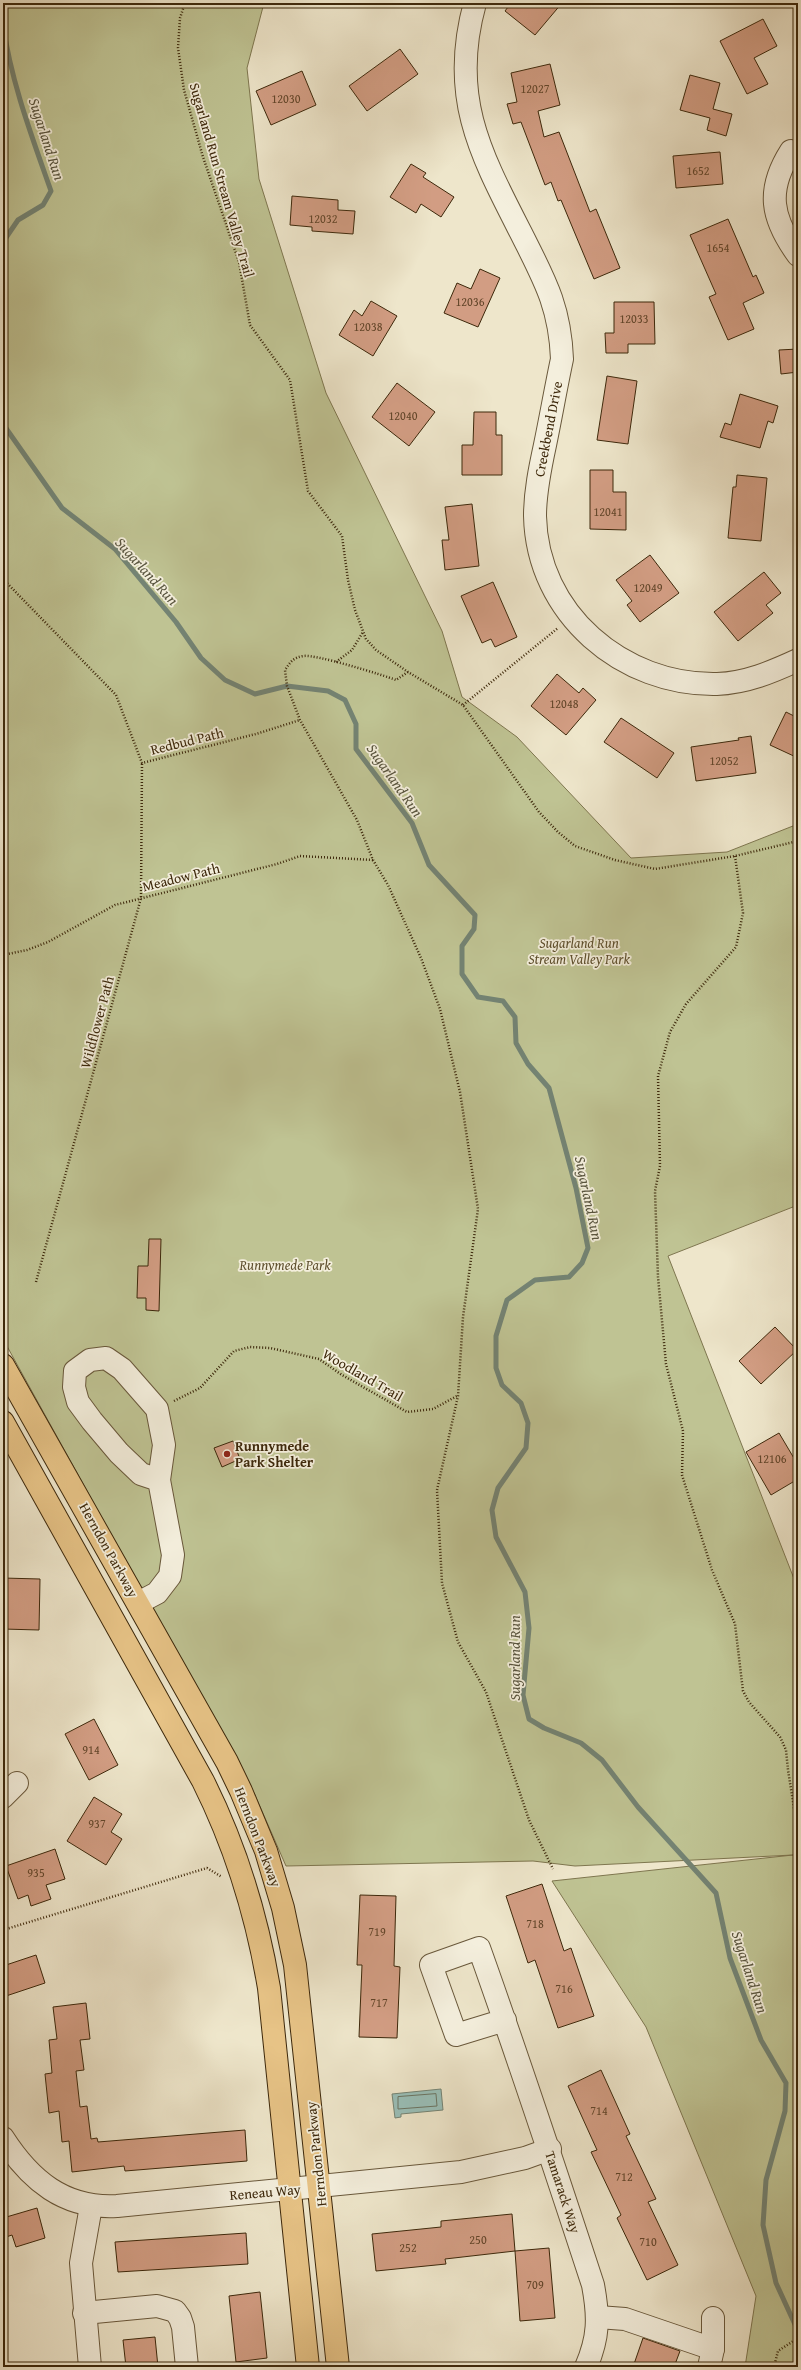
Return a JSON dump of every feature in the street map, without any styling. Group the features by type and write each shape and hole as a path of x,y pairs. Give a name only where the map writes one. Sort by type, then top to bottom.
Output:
{"main road":[{"name":"Herndon Parkway","path":"3,1364 138,1603 241,1791 275,1878 289,1931 296,1972 338,2367"},
{"name":"Herndon Parkway","path":"3,1422 203,1781 230,1839 249,1896 264,1957 308,2367"}],"street":[{"name":"Creekbend Drive","path":"475,3 469,25 465,55 465,88 471,120 480,148 547,284 556,309 561,337 562,359 536,490 535,517 539,545 546,571 557,595 572,616 592,639 614,656 638,669 665,678 706,684 744,681 762,676 798,660"},
{"path":"791,151 782,165 776,184 774,201 776,220 785,238 798,255"},
{"path":"138,1603 157,1593 170,1576 173,1555 159,1480 164,1445 157,1409 122,1369 106,1358 90,1360 76,1370 74,1387 78,1402 118,1453 141,1474 159,1480"},
{"name":"Tamarack Way","path":"505,2020 550,2149 593,2285 598,2317 594,2348 586,2367"},
{"name":"Reneau Way","path":"3,2138 16,2159 46,2186 91,2206 116,2206 461,2172 517,2160 550,2149"},
{"path":"90,2367 84,2313 81,2263 91,2206"},
{"path":"84,2313 157,2306 174,2311 180,2318 183,2327 187,2367"},
{"path":"598,2317 632,2321 711,2358 713,2318"}],"path":[{"name":"Sugarland Run Stream Valley Trail","path":"185,3 180,18 178,48 184,90 203,157 239,262 250,325 290,380 308,491 342,536 348,580 355,610 366,639 376,650 408,672 463,705 539,812 558,832 575,846 615,860 655,869 735,856 798,842"},
{"name":"Redbud Path","path":"3,580 116,695 142,763 256,734 300,720"},
{"path":"463,705 572,616"},
{"path":"335,662 352,650 364,632"},
{"path":"408,672 396,680 305,655 291,660 285,670 287,686 300,720 357,820 373,860 388,885 440,1009 460,1092 468,1136 478,1209 463,1317 458,1396 438,1490 442,1583 458,1642 486,1692 529,1820 553,1869"},
{"name":"Wildflower Path","path":"36,1282 141,898 142,763"},
{"name":"Meadow Path","path":"3,954 27,950 48,942 115,905 277,864 300,856 373,860"},
{"path":"735,856 743,913 736,947 686,1004 670,1032 658,1076 660,1166 655,1191 658,1277 666,1364 683,1431 682,1475 712,1570 735,1624 743,1691 749,1702 780,1736 786,1750 794,1808 798,1816"},
{"name":"Woodland Trail","path":"157,1409 200,1388 234,1351 250,1347 270,1348 319,1359 342,1375 407,1412 433,1409 458,1396"},
{"path":"3,1930 207,1868 227,1880 225,1874"},
{"path":"774,2367 778,2351 798,2338"}],"green space":[{"name":"Runnymede Park","path":"3,3 264,3 247,68 259,179 326,393 442,631 462,697 517,737 631,858 727,852 798,824 798,1205 668,1256 798,1589 798,2367 745,2367 756,2296 646,2027 552,1881 793,1855 575,1866 533,1861 286,1866 255,1795 3,1339"}],"water":[{"path":"441,2089 443,2110 401,2114 401,2117 395,2118 392,2094"}],"building":[{"path":"511,3 562,3 535,35 505,11"},
{"path":"763,19 777,46 754,58 768,84 747,94 720,41"},
{"path":"400,49 418,74 367,111 349,86"},
{"path":"550,64 560,105 538,111 544,137 559,132 590,212 596,209 620,268 594,279 561,200 558,201 551,182 545,185 521,122 513,124 507,104 517,102 511,73"},
{"path":"302,71 316,105 271,125 256,91"},
{"path":"690,75 720,83 713,109 732,114 726,136 707,130 710,118 680,110"},
{"path":"720,152 723,184 676,188 673,156"},
{"path":"411,164 426,173 423,177 454,197 441,217 421,204 416,213 390,197"},
{"path":"292,196 338,200 338,210 355,211 353,234 312,231 312,227 290,225"},
{"path":"728,219 753,277 756,275 764,293 743,303 754,329 728,340 709,297 716,294 690,235"},
{"path":"480,269 500,278 478,327 444,313 457,283 471,289"},
{"path":"371,301 397,316 373,356 339,335 354,310 362,316"},
{"path":"614,302 654,302 655,344 628,344 628,353 606,353 605,333 614,333"},
{"path":"798,349 798,372 781,374 779,350"},
{"path":"607,376 637,381 628,444 597,440"},
{"path":"397,383 435,412 409,446 372,417"},
{"path":"740,394 778,406 773,423 768,421 760,448 720,437 725,423 731,425"},
{"path":"474,412 496,412 496,435 502,435 502,475 462,475 462,445 473,445"},
{"path":"590,470 613,470 613,492 626,492 626,530 590,529"},
{"path":"737,475 767,478 761,541 728,538 733,487 736,487"},
{"path":"472,504 479,566 445,570 442,540 449,540 445,507"},
{"path":"650,555 679,593 640,622 627,605 632,601 616,580"},
{"path":"764,572 781,593 766,605 773,613 738,641 714,612"},
{"path":"493,582 517,637 495,647 491,639 482,643 461,596"},
{"path":"557,674 579,693 583,688 596,700 566,735 531,706"},
{"path":"786,712 798,718 798,758 770,745"},
{"path":"621,718 674,753 657,778 604,742"},
{"path":"751,736 756,773 696,781 691,747 739,740 738,738"},
{"path":"149,1239 161,1239 159,1311 146,1310 146,1298 137,1298 138,1266 148,1266"},
{"path":"775,1327 797,1350 761,1384 739,1361"},
{"path":"779,1433 798,1465 798,1479 771,1495 746,1452"},
{"name":"Runnymede Park Shelter","path":"233,1441 240,1459 222,1467 214,1448"},
{"path":"3,1578 40,1579 39,1630 3,1629"},
{"path":"94,1719 118,1765 89,1780 65,1734"},
{"path":"94,1797 122,1814 111,1832 122,1839 106,1865 67,1841"},
{"path":"55,1849 65,1879 46,1885 51,1899 31,1906 28,1895 18,1899 6,1866"},
{"path":"542,1884 564,1951 571,1948 594,2016 558,2028 535,1960 528,1963 506,1896"},
{"path":"360,1895 396,1896 394,1966 400,1967 397,2038 359,2037 362,1965 357,1965"},
{"path":"36,1955 45,1983 3,1997 3,1966"},
{"path":"86,2003 90,2039 80,2040 84,2070 76,2071 80,2107 87,2106 91,2139 97,2138 98,2142 245,2130 247,2161 125,2171 124,2166 72,2172 69,2141 62,2142 59,2111 49,2113 45,2074 52,2073 49,2040 57,2039 53,2007"},
{"path":"601,2070 630,2134 626,2136 656,2199 648,2202 678,2265 647,2280 617,2218 621,2215 591,2152 597,2150 568,2086"},
{"path":"37,2208 45,2238 16,2247 12,2235 3,2238 3,2218"},
{"path":"512,2214 515,2251 445,2259 446,2264 376,2271 372,2234 441,2227 441,2221"},
{"path":"246,2233 248,2264 118,2272 115,2242"},
{"path":"549,2248 555,2318 520,2321 515,2251"},
{"path":"260,2292 267,2358 236,2362 229,2296"},
{"path":"155,2337 158,2367 126,2367 123,2340"},
{"path":"643,2338 680,2351 674,2367 633,2367"}],"waterway":[{"name":"Sugarland Run","path":"3,24 11,67 17,88 51,191 43,205 18,220 3,242"},
{"name":"Sugarland Run","path":"3,424 62,508 115,549 176,622 201,658 225,680 255,694 287,686 328,691 345,700 356,724 356,749 412,823 429,865 475,915 474,929 462,946 462,974 478,997 503,1001 515,1017 516,1043 528,1064 549,1088 576,1188 588,1248 582,1263 569,1277 535,1280 507,1300 496,1336 496,1368 502,1385 521,1403 528,1423 526,1448 498,1488 492,1510 496,1537 525,1592 529,1628 523,1695 529,1719 544,1728 581,1743 602,1760 638,1807 716,1893 730,1958 761,2040 786,2083 785,2111 766,2180 763,2225 776,2283 798,2331"}],"place":[{"name":"Runnymede Park Shelter","path":"227,1454"}],"park label":[{"name":"Sugarland Run Stream Valley Park","path":"579,952"}]}
